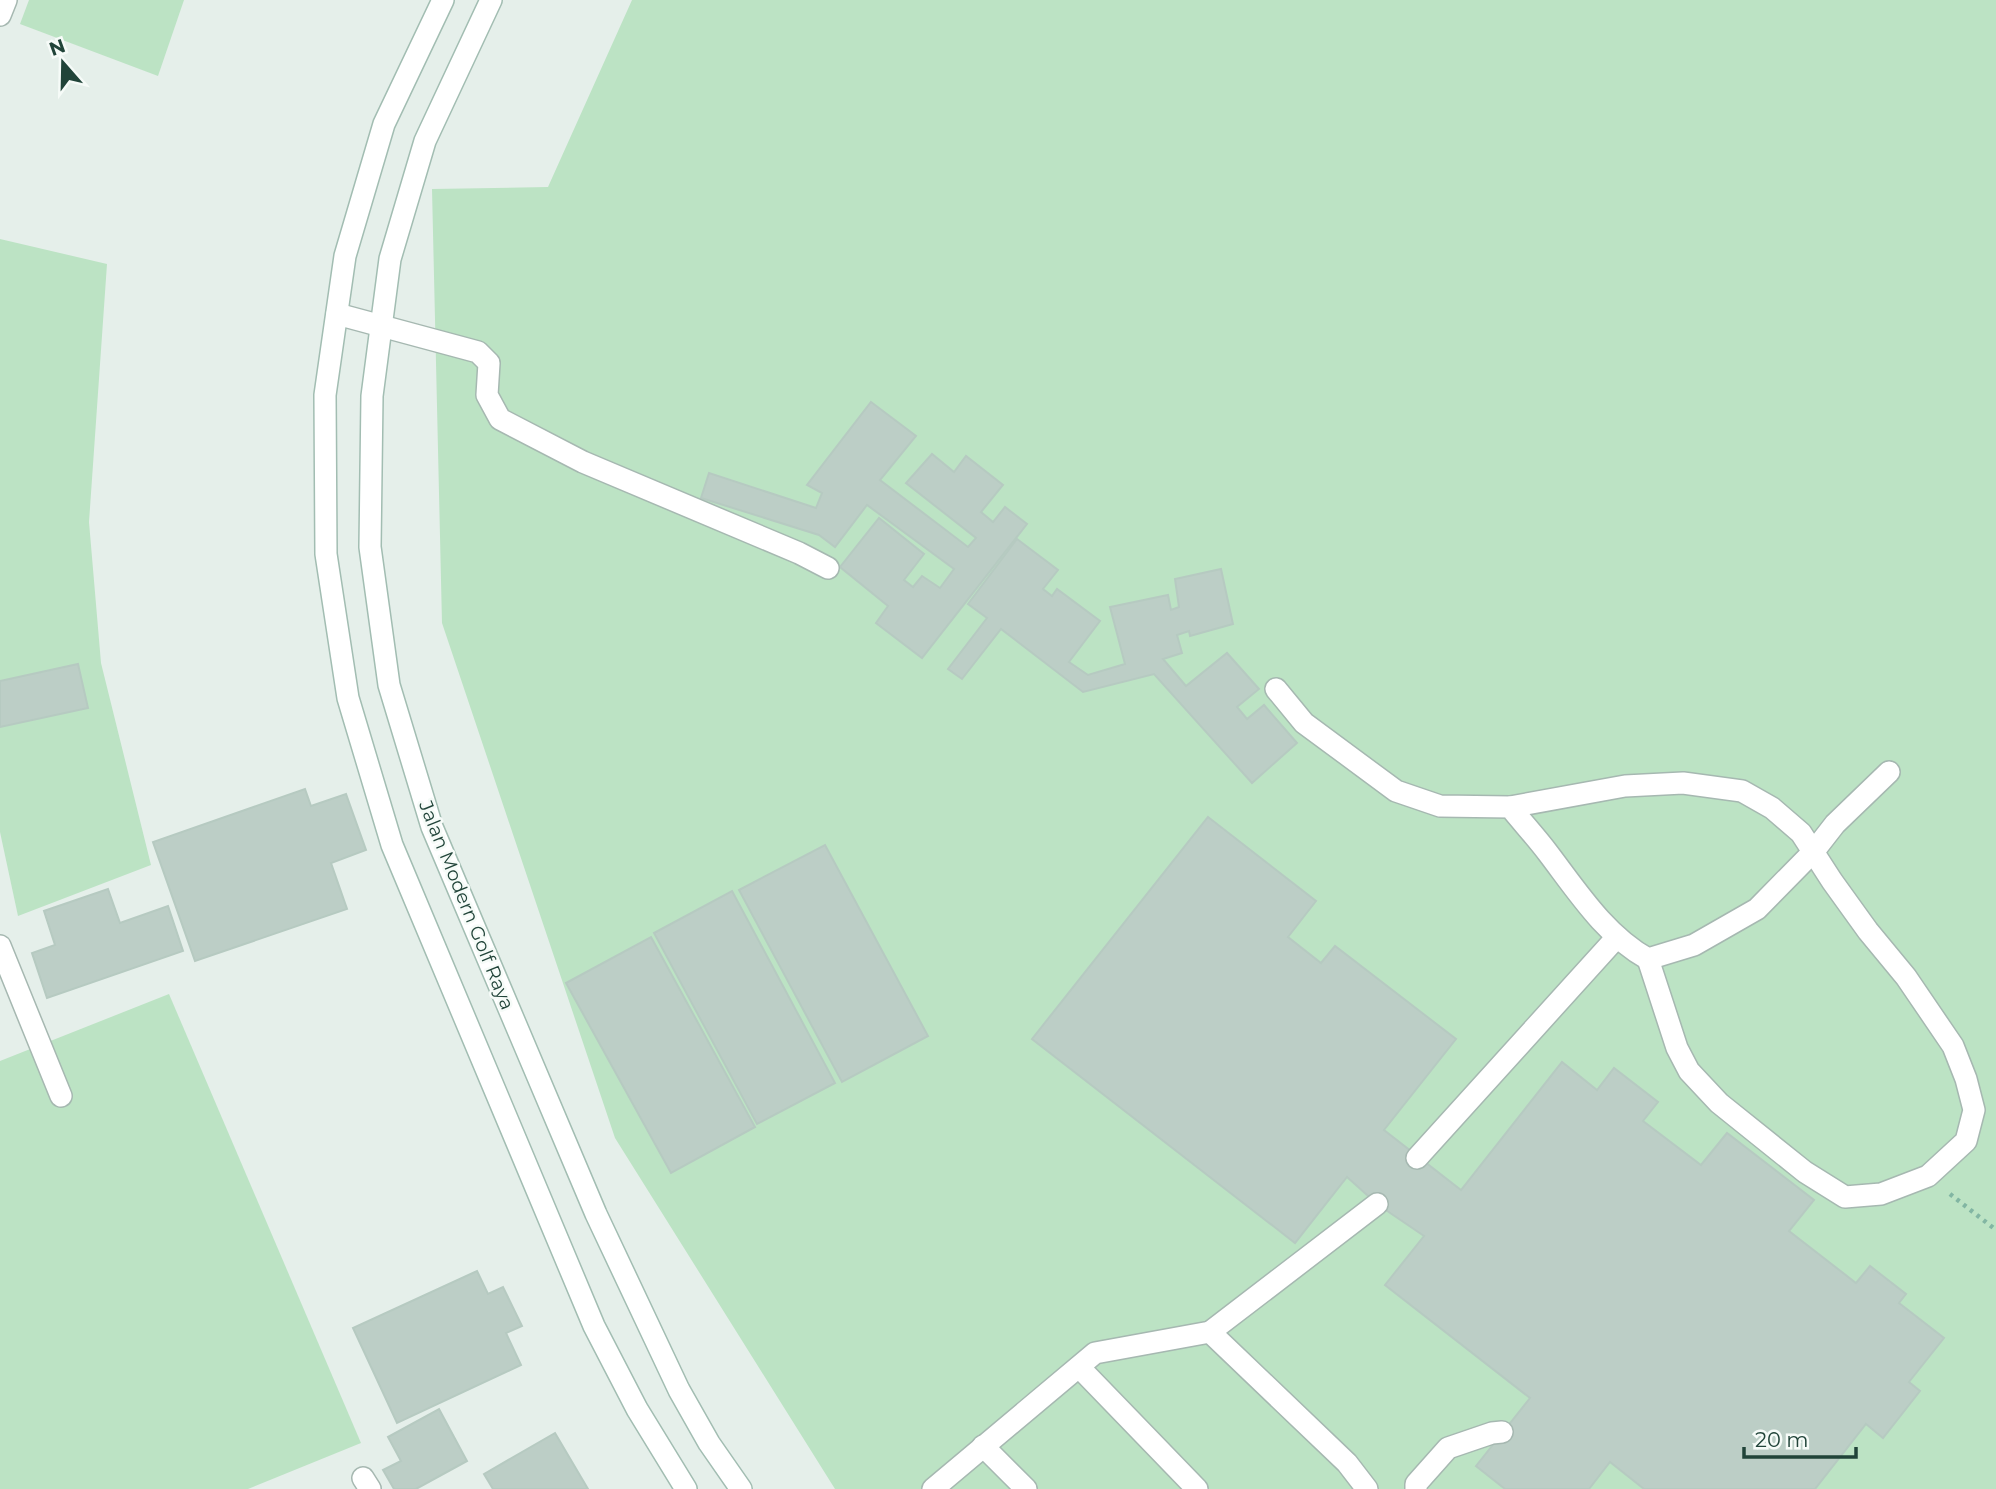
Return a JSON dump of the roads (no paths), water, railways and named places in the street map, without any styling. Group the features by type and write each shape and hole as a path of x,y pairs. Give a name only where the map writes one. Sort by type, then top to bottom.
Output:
{"street":[{"path":"0,15 6,0"},
{"path":"443,0 384,124 345,256 337,314 326,395 326,554 348,698 392,845 594,1326 637,1409 686,1489"},
{"name":"Jalan Modern Golf Raya","path":"491,0 425,141 390,259 372,396 370,547 389,685 432,827 596,1214 679,1390 709,1443 741,1489"},
{"path":"337,314 478,352 489,363 487,395 500,419 583,462 799,553 828,568"},
{"path":"1276,689 1304,723 1351,760 1396,791 1440,806 1510,807 1625,786 1683,783 1742,791 1772,808 1801,833 1832,881 1906,977 1953,1046 1974,1110 1966,1141 1928,1176 1881,1194 1846,1197 1805,1172 1719,1103 1689,1071 1677,1048 1648,959 1630,949 1617,937 1510,807"},
{"path":"1648,959 1694,945 1732,926 1756,909 1814,851 1835,824 1889,772"},
{"path":"1417,1158 1617,937"},
{"path":"0,946 61,1096"},
{"path":"933,1489 1100,1351 1210,1332 1377,1205"},
{"path":"1210,1332 1347,1463 1367,1489"},
{"path":"1079,1367 1197,1489"},
{"path":"1416,1489 1416,1484 1448,1448 1502,1432"},
{"path":"984,1446 1026,1489"}]}
